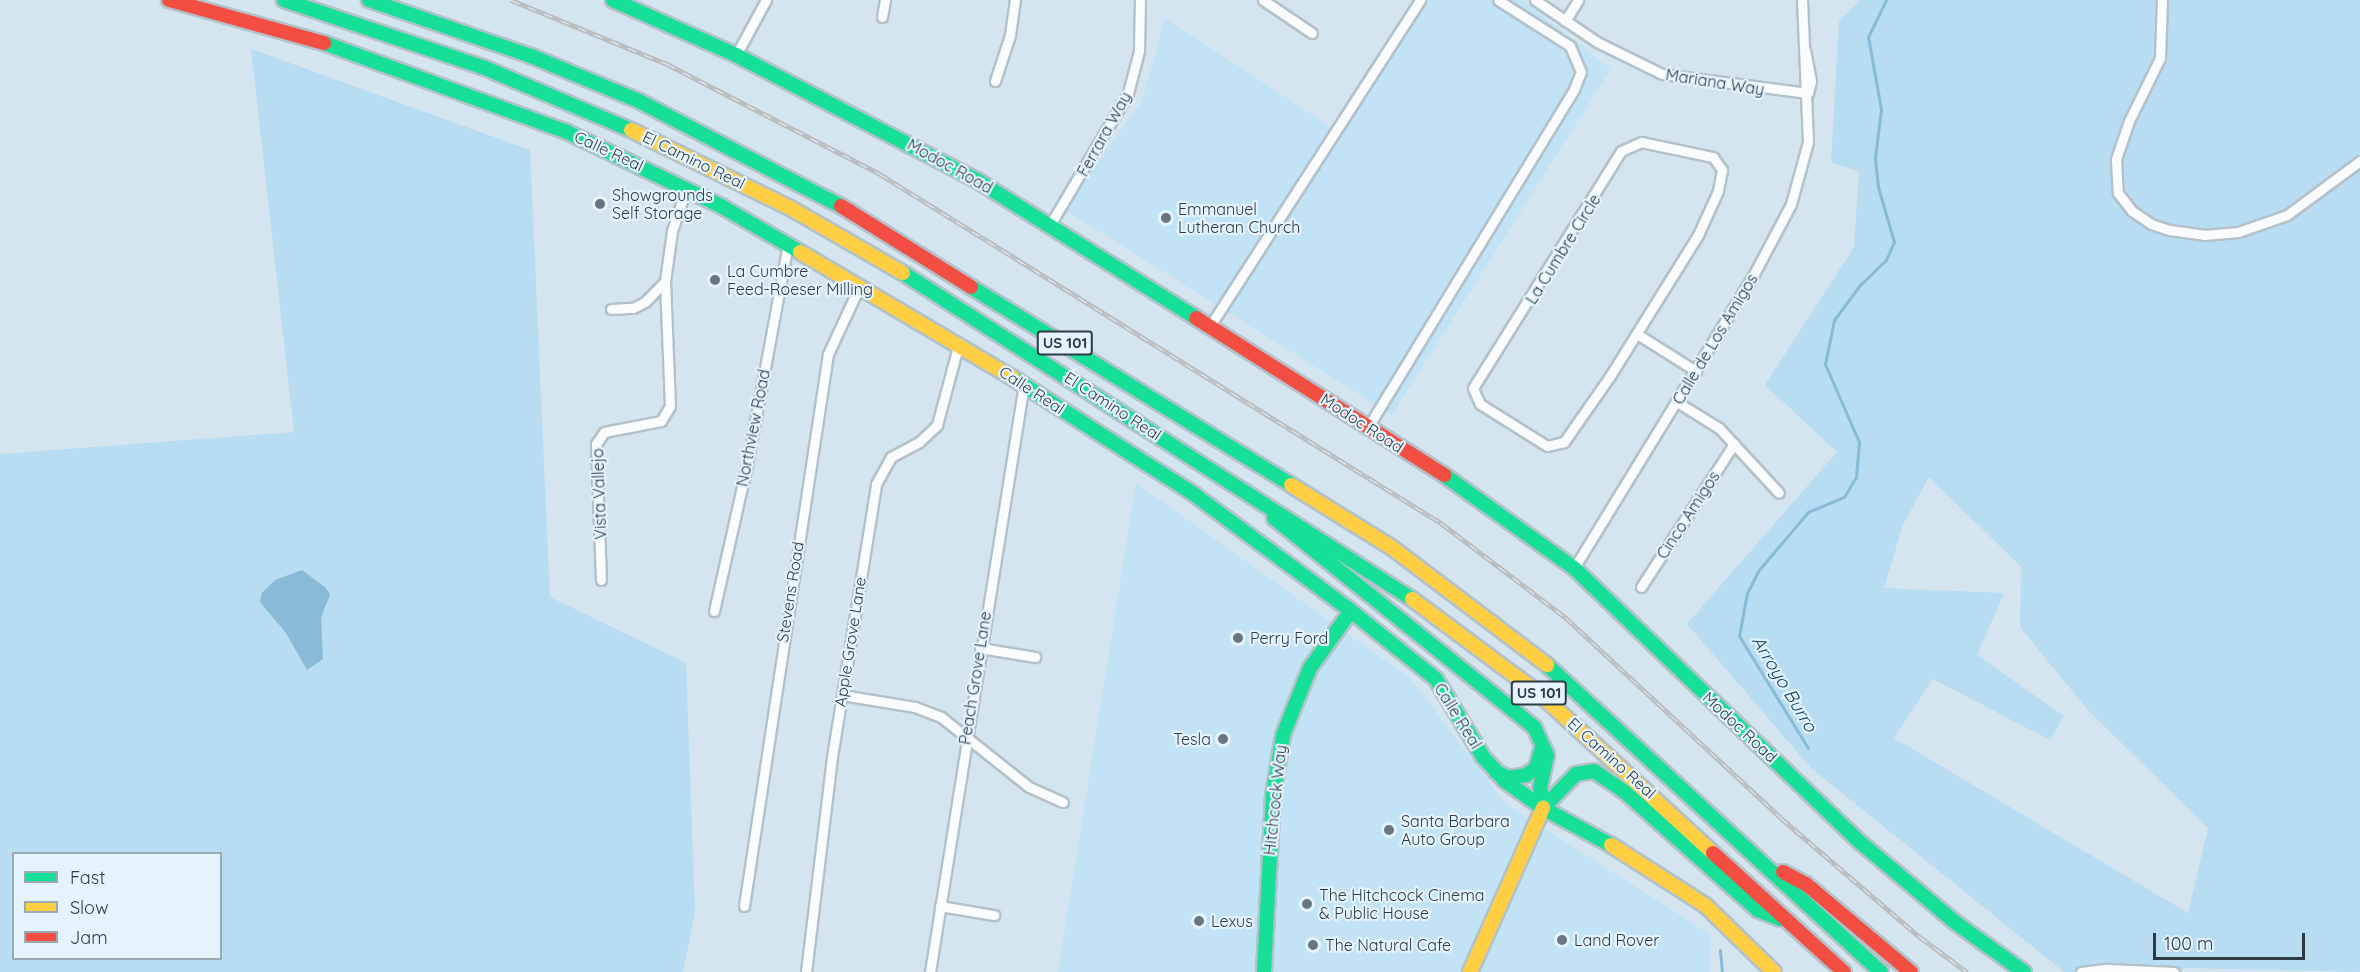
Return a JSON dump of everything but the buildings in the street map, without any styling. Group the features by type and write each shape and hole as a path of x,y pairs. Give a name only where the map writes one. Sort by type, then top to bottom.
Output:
{"main road":[{"name":"Calle Real","path":"169,0 257,21 454,87 626,158 788,244 959,343 1194,495 1351,611 1436,679 1496,772 1543,808 1645,864 1705,905 1774,972"},
{"name":"El Camino Real","path":"284,0 485,68 726,175 938,293 1444,620 1533,688 1844,972"},
{"name":"El Camino Real","path":"369,0 531,56 628,97 809,186 1233,446 1391,547 1528,648 1764,862 1881,972"},
{"name":"Modoc Road","path":"613,0 736,55 923,150 1050,225 1461,486 1574,568 1862,843 1956,923 2024,972"},
{"path":"1255,499 1290,535 1534,727 1543,740 1547,755 1540,787 1543,808"},
{"name":"Hitchcock Way","path":"1264,972 1274,785 1282,735 1310,668 1351,611"},
{"path":"1496,772 1509,777 1526,775 1536,768 1543,740"},
{"path":"1470,972 1543,808 1576,774 1594,771 1624,792 1758,909 1793,925"},
{"path":"1764,862 1806,884 1911,972"}],"street":[{"path":"736,55 766,0"},
{"path":"882,17 885,0"},
{"path":"995,81 1010,35 1015,0"},
{"name":"Ferrara Way","path":"1050,225 1128,93 1139,51 1140,0"},
{"path":"1263,0 1312,33"},
{"path":"1210,326 1420,0"},
{"path":"1368,427 1581,72 1570,46 1498,0"},
{"name":"Mariana Way","path":"1535,0 1565,21 1643,67 1662,74 1808,93"},
{"path":"1565,21 1578,0"},
{"name":"Calle de Los Amigos","path":"1574,568 1780,230 1791,204 1808,142 1808,93 1811,81 1805,50 1802,0"},
{"path":"2162,0 2160,58 2129,121 2116,159 2118,193 2132,211 2151,224 2170,230 2204,235 2238,232 2287,215 2360,161"},
{"name":"La Cumbre Circle","path":"1641,142 1708,154 1722,170 1718,191 1698,235 1638,334 1559,445 1542,444 1475,399 1475,383 1570,237 1621,151 1641,142"},
{"name":"Vista Vallejo","path":"601,580 596,444 604,432 660,421 670,406 664,281 672,231 686,189"},
{"name":"Northview Road","path":"714,611 747,465 788,244"},
{"path":"611,309 633,308 645,302 664,281"},
{"name":"Stevens Road","path":"744,906 828,354 860,285"},
{"path":"1638,334 1696,370"},
{"name":"Apple Grove Lane","path":"806,972 842,695 876,484 891,457 919,442 937,425 959,343"},
{"name":"Peach Grove Lane","path":"930,972 965,734 1024,384"},
{"path":"1677,402 1719,428 1779,493"},
{"name":"Cinco Amigos","path":"1641,586 1734,444"},
{"path":"980,648 1035,657"},
{"path":"842,695 925,710 965,734 1029,787 1063,802"},
{"path":"940,906 994,915"},
{"path":"2081,972 2107,969 2174,972"}],"shaded area":[{"path":"1414,0 1522,0 1611,69 1392,415 1065,210 1142,101 1165,18 1335,130"},
{"path":"1861,0 2360,0 2360,972 2183,968 2182,972 2064,972 1811,768 1687,624 1837,452 1765,385 1854,247 1859,172 1831,162 1839,21","holes":["1929,477 2021,567 2020,627 2087,709 2208,828 2188,913 1894,738 1933,679 2050,740 2064,716 1977,655 2004,593 1884,588 1903,525"]},
{"path":"251,49 530,150 550,597 686,663 695,912 683,972 0,972 0,454 294,432"},
{"path":"1136,483 1411,679 1506,804 1711,935 1709,972 1058,972"},
{"path":"302,570 326,588 330,595 321,617 323,659 307,670 286,633 260,602 262,593 275,580"}],"waterway":[{"name":"Arroyo Burro","path":"1808,748 1739,636 1747,593 1758,571 1808,512 1844,497 1856,477 1859,442 1825,364 1834,320 1860,285 1886,260 1894,242 1878,187 1875,158 1881,109 1868,37 1886,0"},
{"name":"Arroyo Burro","path":"1720,950 1722,972"}],"railway":[{"path":"511,0 667,64 880,174 1441,523 1565,617 1781,818 1920,937 1967,972"}],"traffic: fast":[{"path":"284,0 485,68 631,130"},
{"path":"369,0 531,56 639,101 841,206"},
{"path":"613,0 736,55 978,181 1196,318"},
{"path":"324,43 565,131 721,206 800,252"},
{"path":"903,273 1412,599"},
{"path":"971,287 1291,485"},
{"path":"1013,378 1195,495 1351,611 1436,679 1483,757 1505,781 1543,808 1611,845"},
{"path":"1444,475 1574,568 1861,843 1956,923 2024,972"},
{"path":"1274,518 1534,727 1547,755 1540,787 1543,808"},
{"path":"1264,972 1273,795 1283,735 1310,668 1351,611"},
{"path":"1547,665 1881,972"},
{"path":"1496,772 1509,778 1526,775 1536,768 1541,750"},
{"path":"1543,808 1576,774 1594,771 1625,792 1758,910 1780,919"}],"traffic: slow":[{"path":"631,130 792,209 903,273"},
{"path":"800,252 1013,378"},
{"path":"1291,485 1391,547 1547,665"},
{"path":"1412,599 1541,695 1713,853"},
{"path":"1470,972 1543,808"},
{"path":"1611,845 1705,905 1774,972"}],"traffic: jam":[{"path":"169,0 324,43"},
{"path":"841,206 971,287"},
{"path":"1196,318 1444,475"},
{"path":"1713,853 1844,972"},
{"path":"1783,872 1806,884 1911,972"}],"place":[{"name":"Showgrounds Self Storage","path":"600,204"},
{"name":"Emmanuel Lutheran Church","path":"1166,218"},
{"name":"La Cumbre Feed-Roeser Milling","path":"715,280"},
{"name":"Perry Ford","path":"1238,638"},
{"name":"Tesla","path":"1223,739"},
{"name":"Santa Barbara Auto Group","path":"1389,830"},
{"name":"The Hitchcock Cinema & Public House","path":"1307,904"},
{"name":"Lexus","path":"1199,921"},
{"name":"Land Rover","path":"1562,940"},
{"name":"The Natural Cafe","path":"1313,945"}]}
